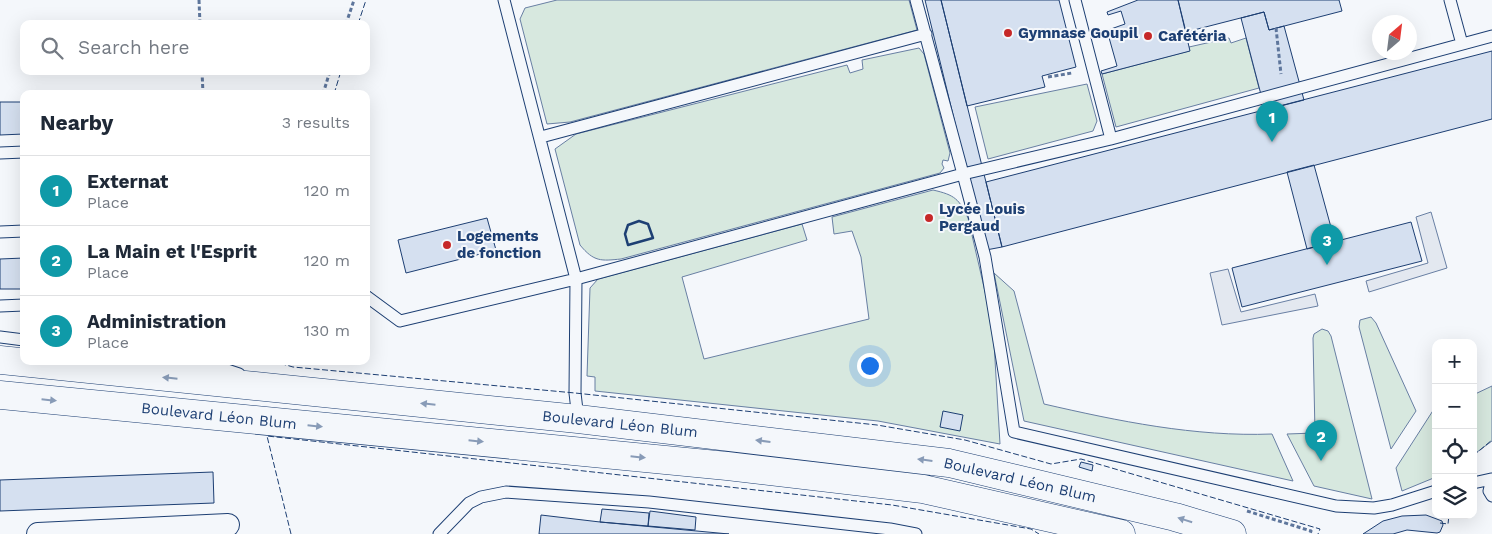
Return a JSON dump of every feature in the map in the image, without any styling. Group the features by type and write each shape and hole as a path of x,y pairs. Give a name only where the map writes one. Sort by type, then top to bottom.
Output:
{"main road":[{"name":"Boulevard Léon Blum","path":"0,360 20,362"},
{"name":"Boulevard Léon Blum","path":"46,365 578,419 950,462 1175,517 1232,534"},
{"name":"Boulevard Léon Blum","path":"0,395 727,466 923,489 1070,527 1120,534"}],"street":[{"path":"38,534 228,525"}],"lane":[{"path":"504,0 576,279 575,393 578,419"},
{"path":"916,0 985,256 1014,432 1336,506 1374,508 1392,505 1432,493"},
{"path":"1075,0 1111,139"},
{"path":"1450,0 1462,44"},
{"path":"541,138 926,34"},
{"path":"370,299 400,322 576,279 963,174 1111,139 1492,36"},
{"path":"0,152 20,152"},
{"path":"0,232 20,231"},
{"path":"0,306 20,305"},
{"path":"0,337 20,340"},
{"path":"205,365 218,367 288,391"},
{"path":"1477,482 1492,479 1489,491 1492,496"},
{"path":"439,534 469,503 481,497 506,492 649,502 890,529 916,534"}],"path":[{"path":"199,0 200,20"},
{"path":"347,20 354,0"},
{"path":"1276,28 1283,93"},
{"path":"1048,77 1072,73"},
{"path":"202,75 202,90"},
{"path":"324,90 329,75"},
{"path":"1267,522 1269,518 1310,531 1310,534"}],"shaded area":[{"path":"557,0 909,0 917,30 570,122 547,124 520,19 525,8"},
{"path":"1229,38 1231,43 1246,38 1259,88 1116,127 1102,74 1189,51 1189,47"},
{"path":"919,48 924,54 950,153 948,161 943,160 944,168 940,173 621,259 598,259 590,255 580,245 555,149 576,134 847,65 850,73 863,69 862,60"},
{"path":"1087,84 1097,121 1093,131 988,159 975,107"},
{"path":"933,190 951,196 959,202 968,218 993,326 1000,444 878,421 595,391 595,377 587,376 590,288 598,279 802,224 807,240 682,277 704,359 869,319 861,257 852,231 834,234 832,217"},
{"path":"1431,212 1447,268 1369,292 1366,281 1428,263 1416,217"},
{"path":"1228,269 1241,312 1315,294 1318,306 1222,325 1210,273"},
{"path":"994,273 1014,291 1044,404 1157,427 1214,433 1272,434 1293,481 1024,421"},
{"path":"1371,317 1376,323 1416,411 1391,449 1359,327 1360,320"},
{"path":"1322,329 1328,331 1331,336 1372,499 1314,486 1287,434 1315,433 1313,338 1314,334"},
{"path":"1492,386 1492,441 1477,452 1477,429 1477,393"},
{"path":"1432,412 1432,479 1402,491 1396,468"}],"building":[{"path":"925,0 941,0 1002,247 986,250"},
{"name":"Gymnase Goupil","path":"941,0 1059,0 1076,67 1042,76 1045,87 967,106"},
{"name":"Cafétéria","path":"1138,0 1178,0 1190,51 1102,74 1101,71 1117,66 1108,34 1094,37 1094,35 1125,24 1121,11 1108,15 1107,12"},
{"path":"1178,0 1339,0 1342,11 1269,30 1264,12 1186,32"},
{"path":"1264,12 1269,30 1284,26 1304,100 1265,110 1241,18"},
{"path":"1492,51 1492,119 1002,247 986,182"},
{"path":"0,102 20,102 20,134 0,135"},
{"path":"1314,165 1335,242 1307,249 1287,172"},
{"name":"Logements de fonction","path":"487,218 496,250 406,273 398,240"},
{"path":"1411,222 1422,261 1242,307 1232,268"},
{"path":"20,258 20,289 0,289 0,259"},
{"path":"943,411 963,415 960,431 940,427"},
{"path":"1081,462 1093,465 1092,471 1079,467"},
{"path":"213,472 214,503 0,511 0,480"},
{"path":"602,509 649,513 648,526 600,522"},
{"path":"650,511 696,517 695,530 648,526"},
{"path":"541,515 600,522 729,534 539,534"},
{"path":"1426,515 1432,519 1442,521 1443,525 1440,532 1437,533 1407,530 1393,534 1363,534 1383,521 1402,516"}],"fence":[{"path":"359,20 366,0"},
{"path":"335,90 340,75"},
{"path":"286,365 877,425 965,440 1051,464 1081,459 1320,529 1318,534"},
{"path":"291,534 267,436 892,505 1031,529 1039,534"},
{"path":"1477,453 1492,440"},
{"path":"1440,523 1448,524 1449,519"}],"wall":[{"path":"639,221 648,224 653,238 628,245 625,234 628,225 639,221"}],"place":[{"name":"Gymnase Goupil","path":"1008,33"},
{"name":"Cafétéria","path":"1148,36"},
{"name":"Externat","path":"1272,142"},
{"name":"Lycée Louis Pergaud","path":"929,218"},
{"name":"Logements de fonction","path":"447,245"},
{"name":"Administration","path":"1327,265"},
{"name":"La Main et l'Esprit","path":"1321,461"}]}
